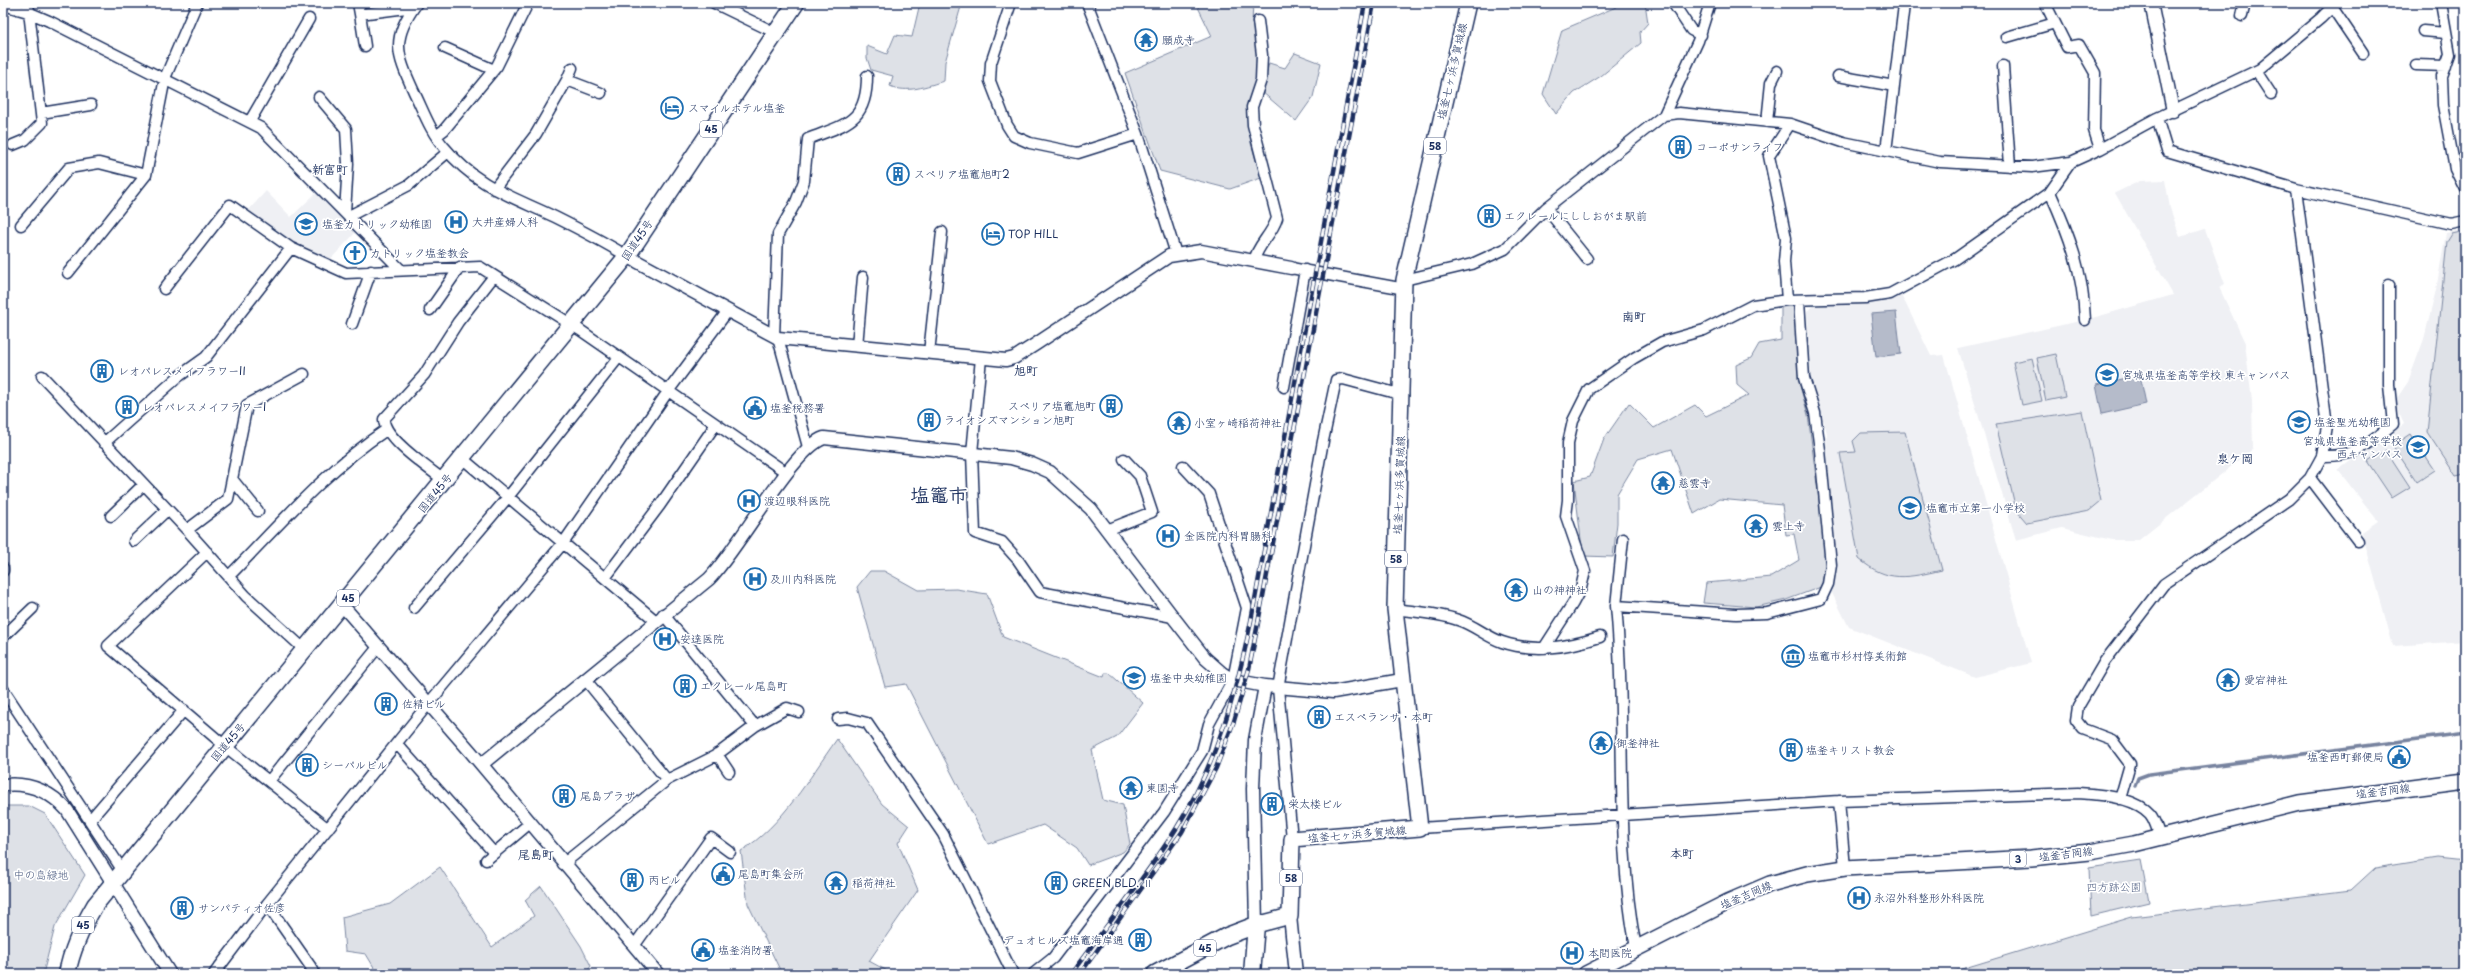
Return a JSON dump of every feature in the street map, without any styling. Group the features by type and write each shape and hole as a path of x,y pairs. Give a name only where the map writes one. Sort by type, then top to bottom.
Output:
{"highway":[{"name":"国道45号","path":"67,974 71,952 81,928 112,883 445,481 627,256 796,3"},
{"name":"45","path":"1155,974 1227,936 1256,925"},
{"path":"1252,974 1256,925"}],"main road":[{"name":"塩釜七ヶ浜多賀城線","path":"1290,916 1292,839 1420,828 1395,610 1403,394 1409,282 1468,3"},
{"name":"塩釜吉岡線","path":"1586,974 1636,948 1770,884 1807,874 1845,868 2031,858 2090,852 2160,837 2299,803 2465,780"},
{"path":"1256,925 1290,916"}],"street":[{"path":"68,273 146,175 165,78 197,3"},
{"path":"358,3 364,46"},
{"path":"436,136 444,130 494,70 502,58 528,3"},
{"path":"714,3 776,33"},
{"path":"1011,3 990,63 990,81 1007,125 1014,136 1030,143 1078,152 1138,134"},
{"path":"1087,3 1138,134 1176,254"},
{"path":"1673,3 1691,30 1701,35"},
{"path":"415,5 405,20 398,36 398,51 402,66 436,136 448,152 477,180 556,218 727,312 776,337 1006,360 1014,358 1162,259 1176,254 1201,251 1291,268 1409,282 1472,264 1505,249 1546,208 1664,115 1701,35 1710,3"},
{"path":"2045,3 2067,47 2079,45 2093,67 2095,73 2094,130 2100,149"},
{"path":"2150,3 2173,111"},
{"path":"2242,16 2245,3"},
{"path":"2441,3 2450,54 2442,76 2443,105 2455,169 2465,189"},
{"path":"3,5 28,7 261,128 401,270"},
{"path":"360,14 415,5"},
{"path":"1886,151 1904,5"},
{"path":"1664,115 1679,113 1790,124 1844,142 1940,162 2032,167 2071,162 2100,149 2157,118 2256,71 2269,63 2334,5 2363,53"},
{"path":"14,145 25,140 42,123 28,7"},
{"path":"250,122 309,19"},
{"path":"1254,261 1256,253 1274,230 1277,218 1253,125 1252,107 1261,80 1262,55 1258,21"},
{"path":"2007,37 2055,23"},
{"path":"2423,31 2446,33"},
{"path":"445,48 494,70"},
{"path":"2416,65 2446,66"},
{"path":"2003,66 2010,166"},
{"path":"494,189 536,134 567,80 572,68"},
{"path":"1767,122 1771,83 1777,71"},
{"path":"2256,71 2271,94"},
{"path":"808,447 776,337 778,234 796,202 804,181 808,139 854,118 867,96 867,76"},
{"path":"1838,76 1894,86"},
{"path":"567,80 601,93"},
{"path":"319,96 346,129 348,164 347,214"},
{"path":"41,114 91,105"},
{"path":"2157,118 2167,151 2296,189 2451,224 2465,221"},
{"path":"1787,300 1784,262 1786,238 1770,156 1790,124"},
{"path":"347,214 409,185 448,152"},
{"path":"1544,648 1581,588 1585,571 1566,516 1568,500 1568,443 1573,421 1589,389 1634,358 1662,342 1704,330 1753,305 1787,300 1866,298 1890,294 1955,259 2050,192 2071,162"},
{"path":"21,225 70,168 99,163 146,175"},
{"path":"2120,799 2130,764 2112,740 2083,729 2076,720 2078,707 2105,661 2164,584 2289,499 2310,478 2322,456 2327,426 2296,189"},
{"path":"2050,192 2069,235 2082,280 2086,320"},
{"path":"164,289 230,205 291,248 346,273 480,267 572,324 787,473"},
{"path":"1546,208 1586,260"},
{"path":"929,353 942,232"},
{"path":"104,443 178,377 206,357 291,248"},
{"path":"430,310 460,267"},
{"path":"1284,387 1305,270"},
{"path":"352,324 371,271"},
{"path":"445,481 411,454 386,430 384,419 424,374 458,322 494,276"},
{"path":"857,346 863,277"},
{"path":"2322,456 2342,456 2356,451 2393,424 2389,385 2389,285"},
{"path":"1616,606 1736,614 1767,613 1821,599 1828,584 1831,565 1815,413 1804,378 1799,300"},
{"path":"214,974 267,904 429,703 564,542 669,390 727,312"},
{"path":"414,608 508,497 619,357"},
{"path":"981,358 972,453 975,533 1002,542 1018,560 1040,592 1173,617"},
{"path":"187,530 228,499 247,405 304,374"},
{"path":"42,376 187,530 262,613 305,650"},
{"path":"1292,839 1278,688 1323,441 1336,380 1343,379 1403,394"},
{"path":"605,578 660,506 716,424"},
{"path":"229,576 330,472 354,451 386,430"},
{"path":"482,764 660,617 709,579 726,560 787,473 808,447 818,440 832,438 1011,458 1032,464 1050,472 1091,509 1205,658 1233,680 1278,688 1333,692 1402,680"},
{"path":"463,459 564,542 605,578 660,617 755,726"},
{"path":"1107,530 1152,512 1140,476 1124,459"},
{"path":"1033,974 1054,958 1164,812 1202,751 1212,719 1233,680 1247,608 1209,494 1183,466"},
{"path":"2310,478 2358,541"},
{"path":"232,479 258,511"},
{"path":"111,516 143,485"},
{"path":"134,541 167,510"},
{"path":"1623,539 1616,606 1623,704 1623,847 1628,903 1636,948"},
{"path":"207,552 108,646 225,746 328,829"},
{"path":"342,605 482,764 564,864 658,974"},
{"path":"3,637 33,608"},
{"path":"1395,610 1429,613 1459,620 1501,642 1531,648 1572,646 1600,637"},
{"path":"269,781 379,646"},
{"path":"585,679 667,780"},
{"path":"1256,925 1253,790 1255,740 1265,686"},
{"path":"3,689 123,871"},
{"path":"564,864 667,780 717,754 755,726 788,708 799,712"},
{"path":"90,820 184,710"},
{"path":"838,719 848,718 867,723 910,785 943,834 1013,974"},
{"path":"397,744 490,856 530,823"},
{"path":"717,754 729,772"},
{"path":"3,785 33,786 57,800 67,810 170,974"},
{"path":"1420,828 1839,801 2078,793 2102,794 2120,799 2149,813 2160,837"},
{"path":"1839,801 1845,868"},
{"path":"634,946 711,838 730,852"},
{"path":"267,904 314,970 309,974"},
{"path":"1290,916 1296,974"}],"shaded area":[{"name":"宮城県塩釜高等学校 東キャンパス","path":"2165,180 2170,208 2180,237 2205,229 2225,284 2219,287 2245,343 2252,401 2253,449 2139,540 2112,540 2062,528 2016,540 1958,348 2089,319 2173,295 2115,193 2140,181"},
{"name":"塩釜カトリック幼稚園","path":"266,191 291,217 318,191 357,231 328,262 293,246 246,213"},
{"name":"宮城県塩釜高等学校 西キャンパス","path":"2465,229 2465,641 2393,646 2362,532 2378,521 2338,470 2404,424 2395,401 2408,382 2424,339 2436,290 2446,233"},
{"name":"塩竈市立第一小学校","path":"1901,294 1931,356 1944,355 2031,663 1975,677 1849,627 1832,593 1838,563 1826,454 1827,433 1811,378 1807,311 1814,306 1883,301"}],"green space":[{"path":"920,3 962,3 945,62 944,81 924,87 910,89 890,86 893,76 871,70 867,58 867,46 887,54 895,35 912,37"},
{"path":"1196,3 1253,3 1252,23 1259,55 1259,78 1248,109 1251,143 1261,178 1230,189 1160,171 1125,73 1212,36"},
{"path":"1617,3 1645,3 1648,23 1640,32 1641,43 1601,76 1574,93 1556,114 1543,94 1562,30 1616,7"},
{"path":"1295,53 1321,63 1313,97 1296,121 1262,92 1269,63 1285,68"},
{"path":"2465,231 2465,474 2456,476 2427,432 2447,242 2452,234"},
{"path":"1781,304 1794,305 1799,382 1808,415 1827,562 1821,587 1786,600 1756,607 1703,603 1706,583 1771,577 1799,560 1794,534 1786,535 1782,505 1719,499 1694,514 1672,449 1638,459 1617,494 1617,523 1613,557 1583,556 1574,481 1590,477 1604,439 1629,403 1654,428 1695,405 1706,416 1749,395 1737,385 1736,365 1751,358 1759,344 1781,340"},
{"path":"2056,354 2065,397 2046,401 2037,358"},
{"path":"2032,358 2042,401 2022,405 2013,362"},
{"path":"2082,411 2101,501 2089,511 2027,523 2016,510 1996,424"},
{"path":"1905,432 1942,570 1918,575 1898,576 1879,572 1869,567 1859,559 1840,453 1856,452 1853,441 1861,433"},
{"path":"2411,434 2435,470 2417,482 2393,446"},
{"path":"2386,450 2410,487 2392,498 2368,462"},
{"path":"870,571 884,571 918,590 956,589 987,594 1003,637 1104,677 1105,673 1109,673 1143,703 1117,737 1092,750 1103,800 1123,805 1130,844 1123,852 1088,865 1077,848 1043,825 988,844 906,684 885,687 857,587"},
{"path":"837,739 882,804 909,826 898,843 918,890 869,961 893,974 785,974 781,972 748,904 741,851 756,841 782,815"},
{"name":"中の島緑地","path":"3,806 29,806 45,814 85,875 55,927 43,974 3,974"},
{"path":"2437,858 2465,861 2465,974 1945,974 2132,917 2351,890 2375,868"},
{"name":"四方跡公園","path":"2141,860 2149,902 2091,916 2089,868"},
{"path":"440,867 492,947 534,916 525,900 541,886 581,946 591,966 585,974 378,974 366,954 345,951 342,917 390,904"}],"water":[{"path":"1896,312 1901,354 1876,357 1871,314"},
{"path":"2140,375 2146,404 2102,414 2096,385"}],"waterway":[{"path":"2135,786 2138,778 2149,774 2465,733"}],"railway":[{"path":"1071,974 1138,884 1176,829 1202,780 1223,728 1231,702 1239,675 1251,621 1365,3"},
{"path":"1080,974 1182,832 1216,768 1234,721 1249,669 1258,623 1374,3"}],"place":[{"name":"願成寺","path":"1146,40"},
{"name":"スマイルホテル塩釜","path":"672,108"},
{"name":"コーポサンライフ","path":"1680,147"},
{"name":"スペリア塩竈旭町2","path":"898,174"},
{"name":"エクレールにししおがま駅前","path":"1489,216"},
{"name":"大井産婦人科","path":"456,222"},
{"name":"塩釜カトリック幼稚園","path":"306,224"},
{"name":"TOP HILL","path":"993,234"},
{"name":"カトリック塩釜教会","path":"355,253"},
{"name":"レオパレスメイフラワーII","path":"102,371"},
{"name":"宮城県塩釜高等学校 東キャンパス","path":"2107,375"},
{"name":"スペリア塩竈旭町","path":"1111,406"},
{"name":"レオパレスメイフラワーI","path":"127,407"},
{"name":"塩釜税務署","path":"755,408"},
{"name":"ライオンズマンション旭町","path":"929,420"},
{"name":"塩釜聖光幼稚園","path":"2299,422"},
{"name":"小室ヶ崎稲荷神社","path":"1179,423"},
{"name":"宮城県塩釜高等学校 西キャンパス","path":"2418,447"},
{"name":"慈雲寺","path":"1663,483"},
{"name":"渡辺眼科医院","path":"749,501"},
{"name":"塩竈市立第一小学校","path":"1910,508"},
{"name":"雲上寺","path":"1756,526"},
{"name":"金医院内科胃腸科","path":"1168,536"},
{"name":"及川内科医院","path":"755,579"},
{"name":"山の神神社","path":"1516,590"},
{"name":"安達医院","path":"665,639"},
{"name":"塩竈市杉村惇美術館","path":"1793,656"},
{"name":"塩釜中央幼稚園","path":"1134,678"},
{"name":"愛宕神社","path":"2228,680"},
{"name":"エクレール尾島町","path":"685,686"},
{"name":"佐精ビル","path":"386,704"},
{"name":"エスペランサ・本町","path":"1319,717"},
{"name":"御釜神社","path":"1601,743"},
{"name":"塩釜キリスト教会","path":"1791,750"},
{"name":"塩釜西町郵便局","path":"2399,757"},
{"name":"シーパルビル","path":"307,765"},
{"name":"東園寺","path":"1131,788"},
{"name":"尾島プラザ","path":"564,796"},
{"name":"栄太楼ビル","path":"1272,804"},
{"name":"尾島町集会所","path":"723,874"},
{"name":"丙ビル","path":"632,880"},
{"name":"稲荷神社","path":"836,883"},
{"name":"GREEN BLD. Ⅱ","path":"1056,883"},
{"name":"永沼外科整形外科医院","path":"1859,898"},
{"name":"サンパティオ佐彦","path":"182,908"},
{"name":"デュオヒルズ塩竈海岸通","path":"1140,940"},
{"name":"塩釜消防署","path":"703,950"},
{"name":"本間医院","path":"1572,953"}],"district":[{"name":"新富町","path":"330,170"},
{"name":"南町","path":"1634,317"},
{"name":"旭町","path":"1026,371"},
{"name":"泉ケ岡","path":"2235,459"},
{"name":"塩竈市","path":"939,495"},
{"name":"本町","path":"1682,854"},
{"name":"尾島町","path":"536,855"}]}
